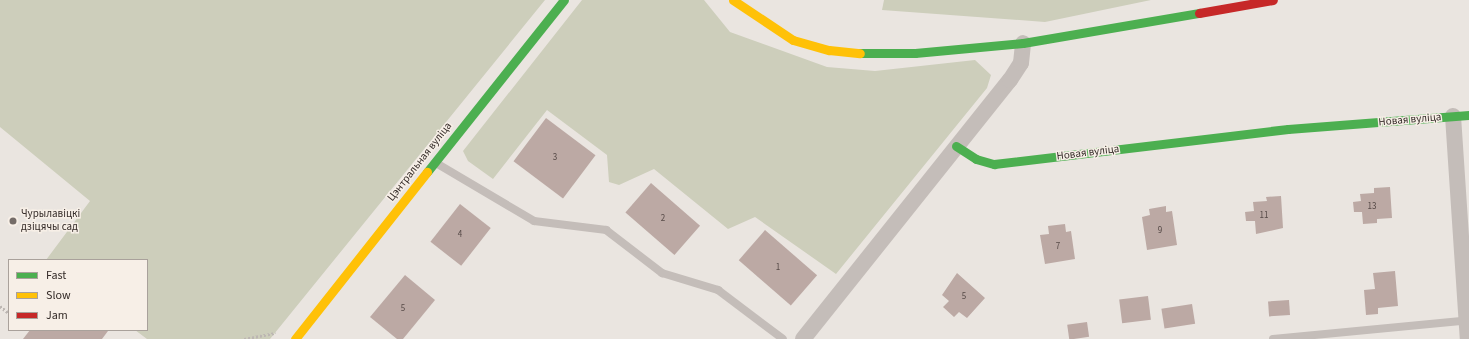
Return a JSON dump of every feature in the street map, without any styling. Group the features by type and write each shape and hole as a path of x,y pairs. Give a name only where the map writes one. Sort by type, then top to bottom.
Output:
{"street":[{"name":"Цэнтральная вуліца","path":"295,339 564,0"},
{"path":"733,0 793,40 829,50 872,54 915,53 1023,43 1273,0"},
{"path":"803,339 1010,80 1021,63 1023,43"},
{"name":"Новая вуліца","path":"956,146 976,159 994,164 1288,129 1469,115"},
{"path":"1453,116 1468,320 1468,339"}],"lane":[{"path":"435,162 534,220 606,230 662,273 718,290 783,339"},
{"path":"1273,339 1468,320"}],"path":[{"path":"0,306 8,312"},
{"path":"244,339 272,332 278,334"}],"green space":[{"path":"0,0 545,0 270,339 147,339 136,331 148,331 148,259 47,259 90,201 0,127"},
{"path":"582,0 704,0 730,32 827,67 875,71 975,60 991,75 987,88 836,274 755,217 728,229 654,169 619,185 609,182 607,155 547,110 493,179 468,161 463,151"},
{"path":"884,0 1151,0 1045,22 882,10"}],"building":[{"path":"546,118 596,155 563,198 514,161"},
{"path":"651,183 700,226 674,255 625,212"},
{"path":"1390,187 1392,218 1377,219 1377,223 1363,224 1362,212 1354,212 1353,202 1361,201 1360,194 1374,193 1374,188"},
{"path":"1281,196 1283,228 1256,234 1255,221 1246,221 1245,212 1254,211 1253,202 1267,201 1266,197"},
{"path":"460,204 491,228 461,266 430,242"},
{"path":"1166,206 1166,212 1172,211 1177,245 1147,250 1142,217 1150,215 1149,209"},
{"path":"1065,224 1066,232 1071,231 1075,259 1045,264 1040,235 1049,234 1048,226"},
{"path":"765,230 817,275 791,305 739,260"},
{"path":"1395,271 1398,306 1378,308 1378,314 1366,315 1364,290 1375,289 1373,273"},
{"path":"957,273 985,298 967,318 959,312 954,317 943,307 949,301 942,295"},
{"path":"405,275 435,300 403,339 397,339 370,317"},
{"path":"1148,296 1151,320 1122,323 1119,300"},
{"path":"1289,300 1290,315 1269,316 1268,301"},
{"path":"1192,304 1195,324 1165,329 1161,309"},
{"path":"1087,322 1089,337 1069,339 1067,325"},
{"path":"29,331 108,331 102,339 23,339"}],"traffic: fast":[{"path":"427,172 564,0"},
{"path":"860,53 915,53 1023,43 1199,13"},
{"path":"956,146 976,159 994,164 1288,129 1469,115"}],"traffic: slow":[{"path":"733,0 793,40 829,50 860,53"},
{"path":"295,339 427,172"}],"traffic: jam":[{"path":"1199,13 1273,0"}],"place":[{"name":"Чурылавіцкі дзіцячы сад","path":"13,221"}]}
